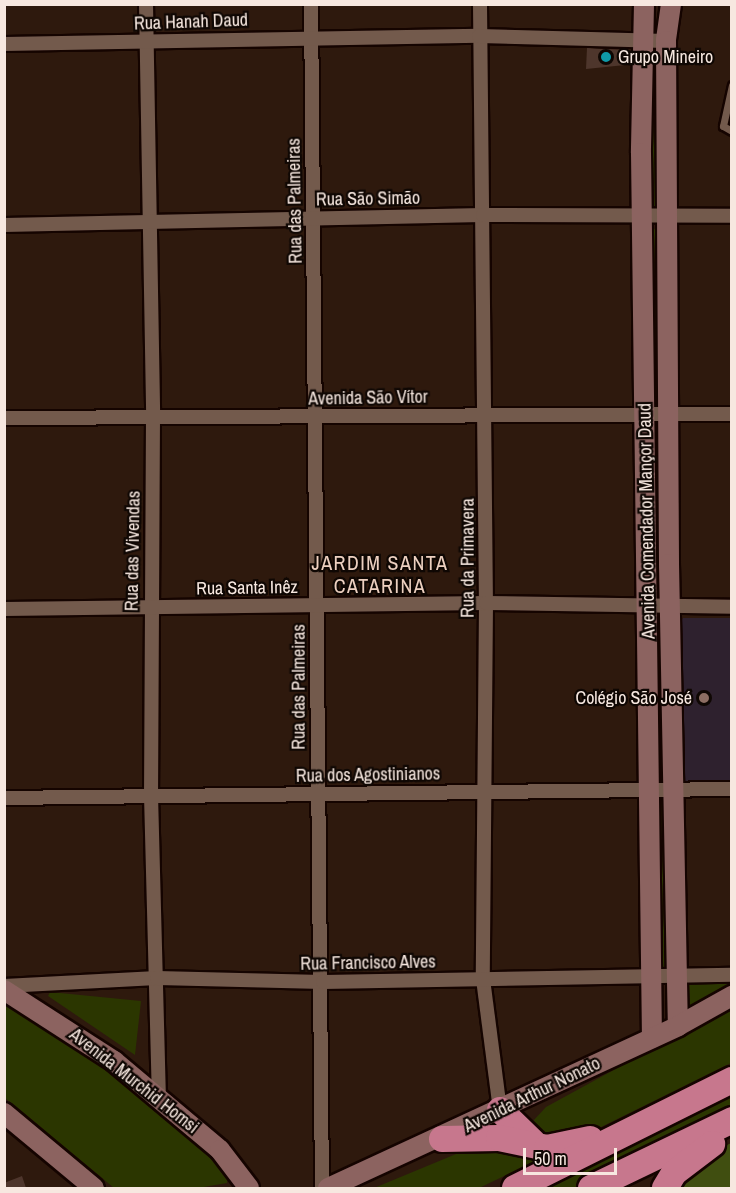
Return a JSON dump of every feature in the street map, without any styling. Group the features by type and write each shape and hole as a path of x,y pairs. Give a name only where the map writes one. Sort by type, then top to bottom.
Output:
{"highway":[{"path":"515,1188 732,1080"},
{"path":"500,1110 522,1135 547,1148"},
{"path":"591,1188 732,1119"},
{"path":"442,1139 499,1138 547,1148 568,1147 626,1124 647,1124"},
{"path":"664,1188 687,1161 732,1131"}],"street":[{"name":"Rua das Vivendas","path":"146,4 147,221 153,417 149,608 151,795 159,1099"},
{"name":"Rua das Palmeiras","path":"311,4 318,794 322,982 322,1188"},
{"name":"Rua da Primavera","path":"480,4 486,603 483,979 500,1110"},
{"name":"Avenida Comendador Mançor Daud","path":"644,4 642,215 649,606 649,978 652,1038"},
{"name":"Avenida Comendador Mançor Daud","path":"671,4 666,40 667,216 670,607 678,1026"},
{"name":"Rua Hanah Daud","path":"4,44 311,37 479,36 666,40"},
{"name":"Rua São Simão","path":"4,225 483,215 732,216"},
{"name":"Avenida São Vítor","path":"4,418 732,414"},
{"name":"Rua Santa Inêz","path":"4,609 486,603 732,607"},
{"name":"Rua dos Agostinianos","path":"4,798 732,789"},
{"name":"Rua Francisco Alves","path":"4,988 157,978 322,982 732,975"},
{"name":"Avenida Murchid Homsi","path":"4,988 82,1038 159,1099 220,1150 249,1188"},
{"name":"Avenida Arthur Nonato","path":"328,1188 442,1139 678,1026 732,996"},
{"path":"4,1113 94,1188"}],"lane":[{"path":"732,85 723,126 732,131"}],"shaded area":[{"name":"Colégio São José","path":"683,618 731,618 731,780 683,781 676,772 679,625"}],"green space":[{"path":"656,55 663,209 654,211 650,57"},
{"path":"661,225 659,401 652,395 650,232"},
{"path":"660,421 661,599 656,598 651,425"},
{"path":"664,613 664,781 660,783 655,781 656,615"},
{"path":"658,802 668,807 668,962 663,970 658,969"},
{"path":"684,984 729,985 691,1009 685,1008"},
{"path":"50,992 141,1001 135,1055 48,996"},
{"path":"4,997 118,1070 228,1171 227,1183 198,1188 114,1188 5,1098"},
{"path":"731,1006 731,1063 589,1133 567,1138 532,1133 533,1121 546,1107"},
{"path":"731,1092 731,1112 689,1134 578,1188 535,1188"},
{"path":"731,1143 731,1188 674,1188 708,1155"},
{"path":"473,1147 550,1154 479,1188 374,1188"}],"building":[{"name":"Grupo Mineiro","path":"587,48 626,50 625,65 586,69"},
{"path":"22,1176 26,1188 4,1188 4,1183"}],"place":[{"name":"Grupo Mineiro","path":"606,57"},
{"name":"Colégio São José","path":"704,698"}],"district":[{"name":"JARDIM SANTA CATARINA","path":"380,574"}]}
